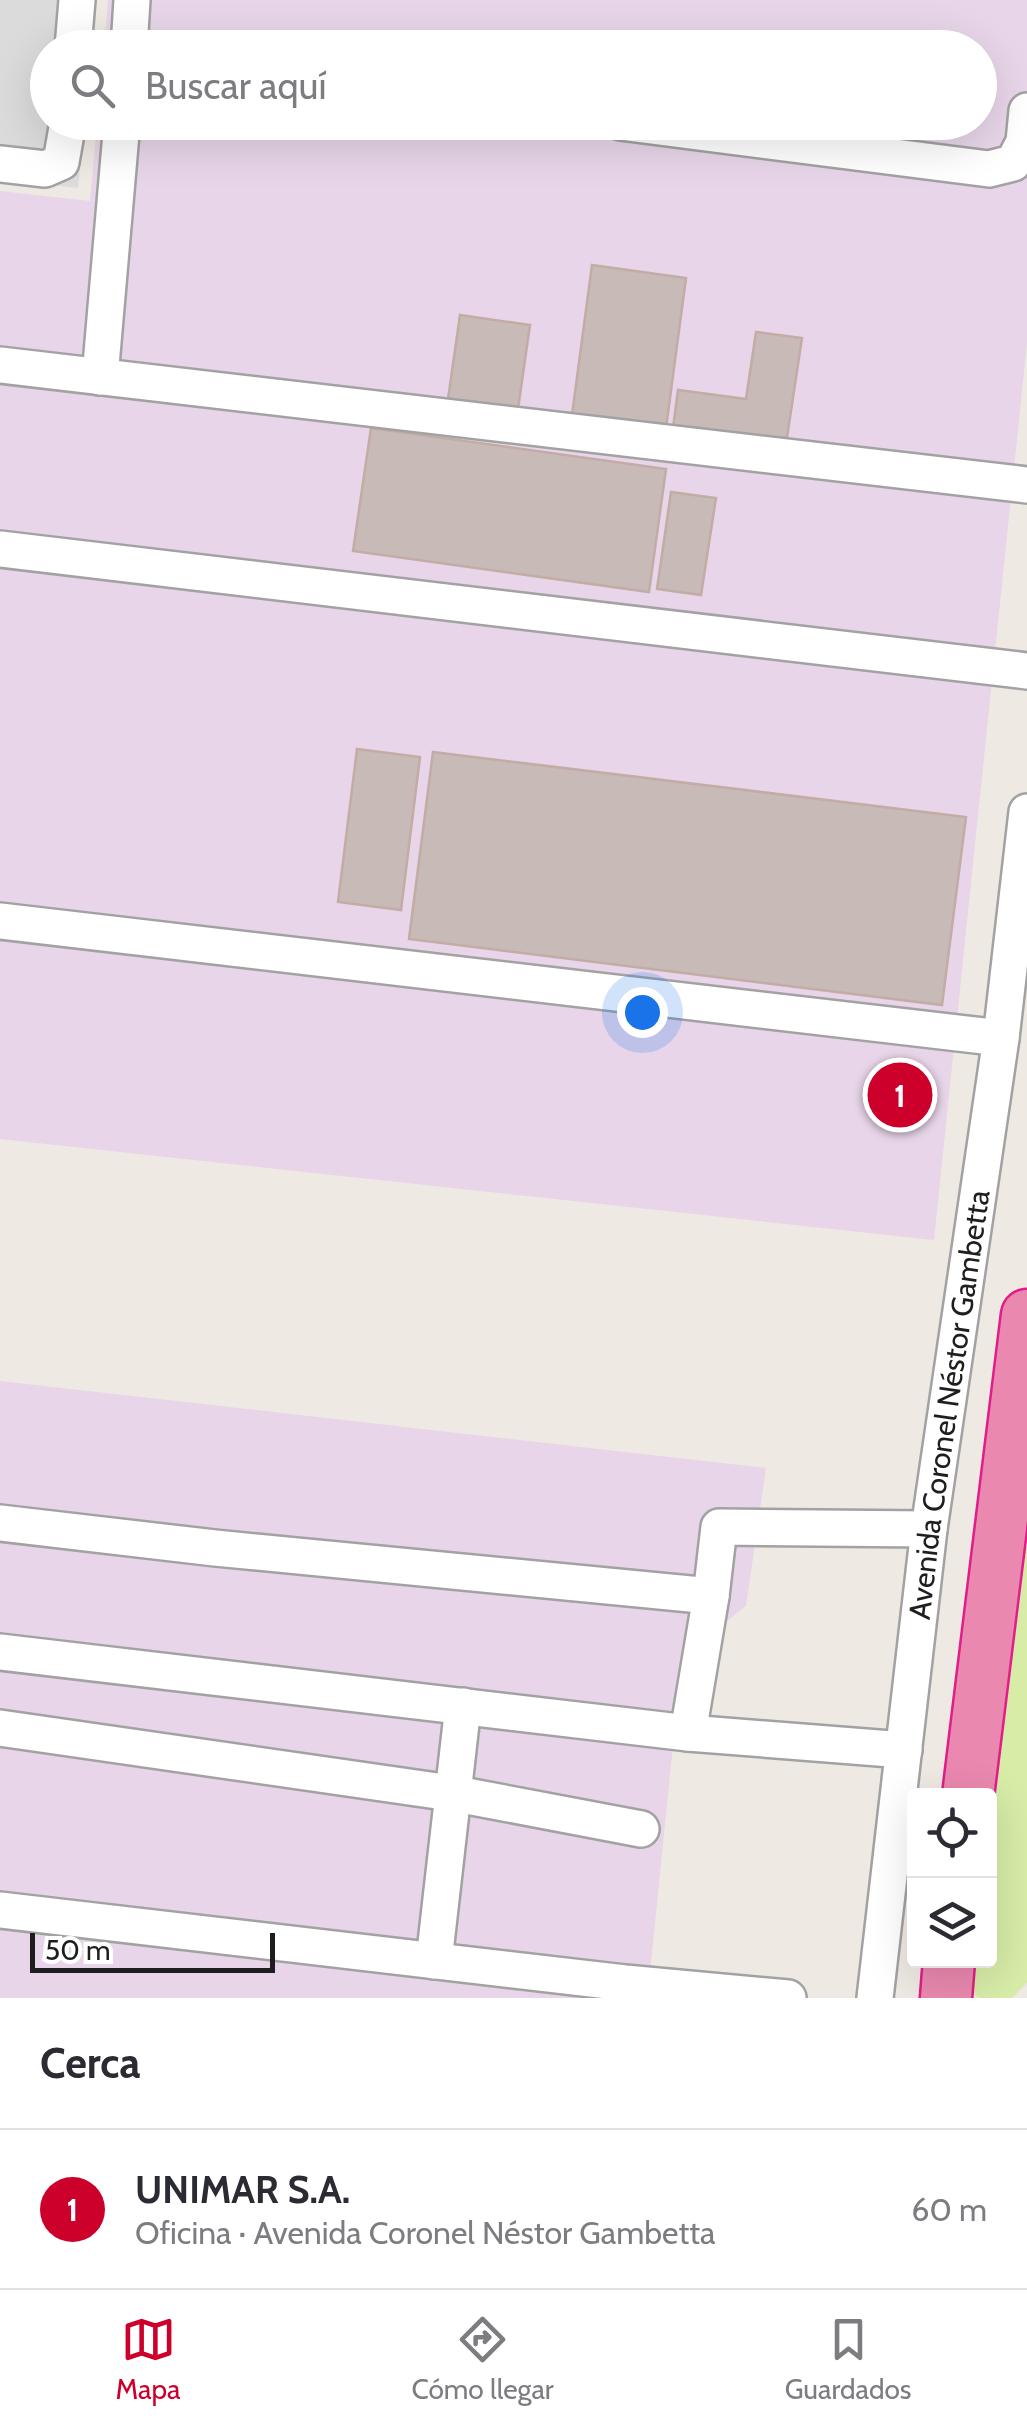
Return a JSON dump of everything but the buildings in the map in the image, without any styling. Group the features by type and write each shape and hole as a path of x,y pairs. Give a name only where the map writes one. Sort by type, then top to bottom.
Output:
{"highway":[{"path":"969,1788 1027,1315"},
{"path":"946,1998 948,1968"}],"street":[{"path":"74,30 77,0"},
{"path":"130,30 132,0"},
{"path":"761,140 989,169 1014,163 1024,142 1027,111"},
{"path":"0,164 45,169 61,162 65,140"},
{"path":"100,377 120,140"},
{"path":"0,365 1027,486"},
{"path":"0,549 1027,671"},
{"name":"Avenida Coronel Néstor Gambetta","path":"875,1998 930,1530 1001,1038 1027,812"},
{"path":"0,921 1001,1038"},
{"path":"0,1523 711,1596"},
{"path":"688,1733 719,1527 930,1530"},
{"path":"0,1652 688,1733 904,1750"},
{"path":"434,1960 463,1706"},
{"path":"0,1728 451,1793 640,1829"},
{"path":"0,1910 434,1960 515,1984 788,1998"}],"shaded area":[{"path":"0,0 96,0 93,30 30,30 30,140 82,140 78,188 0,179"},
{"path":"108,0 1027,0 1027,343 934,1240 0,1139 0,191 90,201 95,140 997,140 997,30 105,30"},
{"path":"0,1381 766,1468 746,1606 682,1657 649,1982 809,1998 0,1998"}],"green space":[{"path":"1027,1544 1027,1983 1012,1998 978,1998 973,1992 973,1968 997,1968 996,1788"}],"place":[{"name":"UNIMAR S.A.","path":"900,1095"}]}
